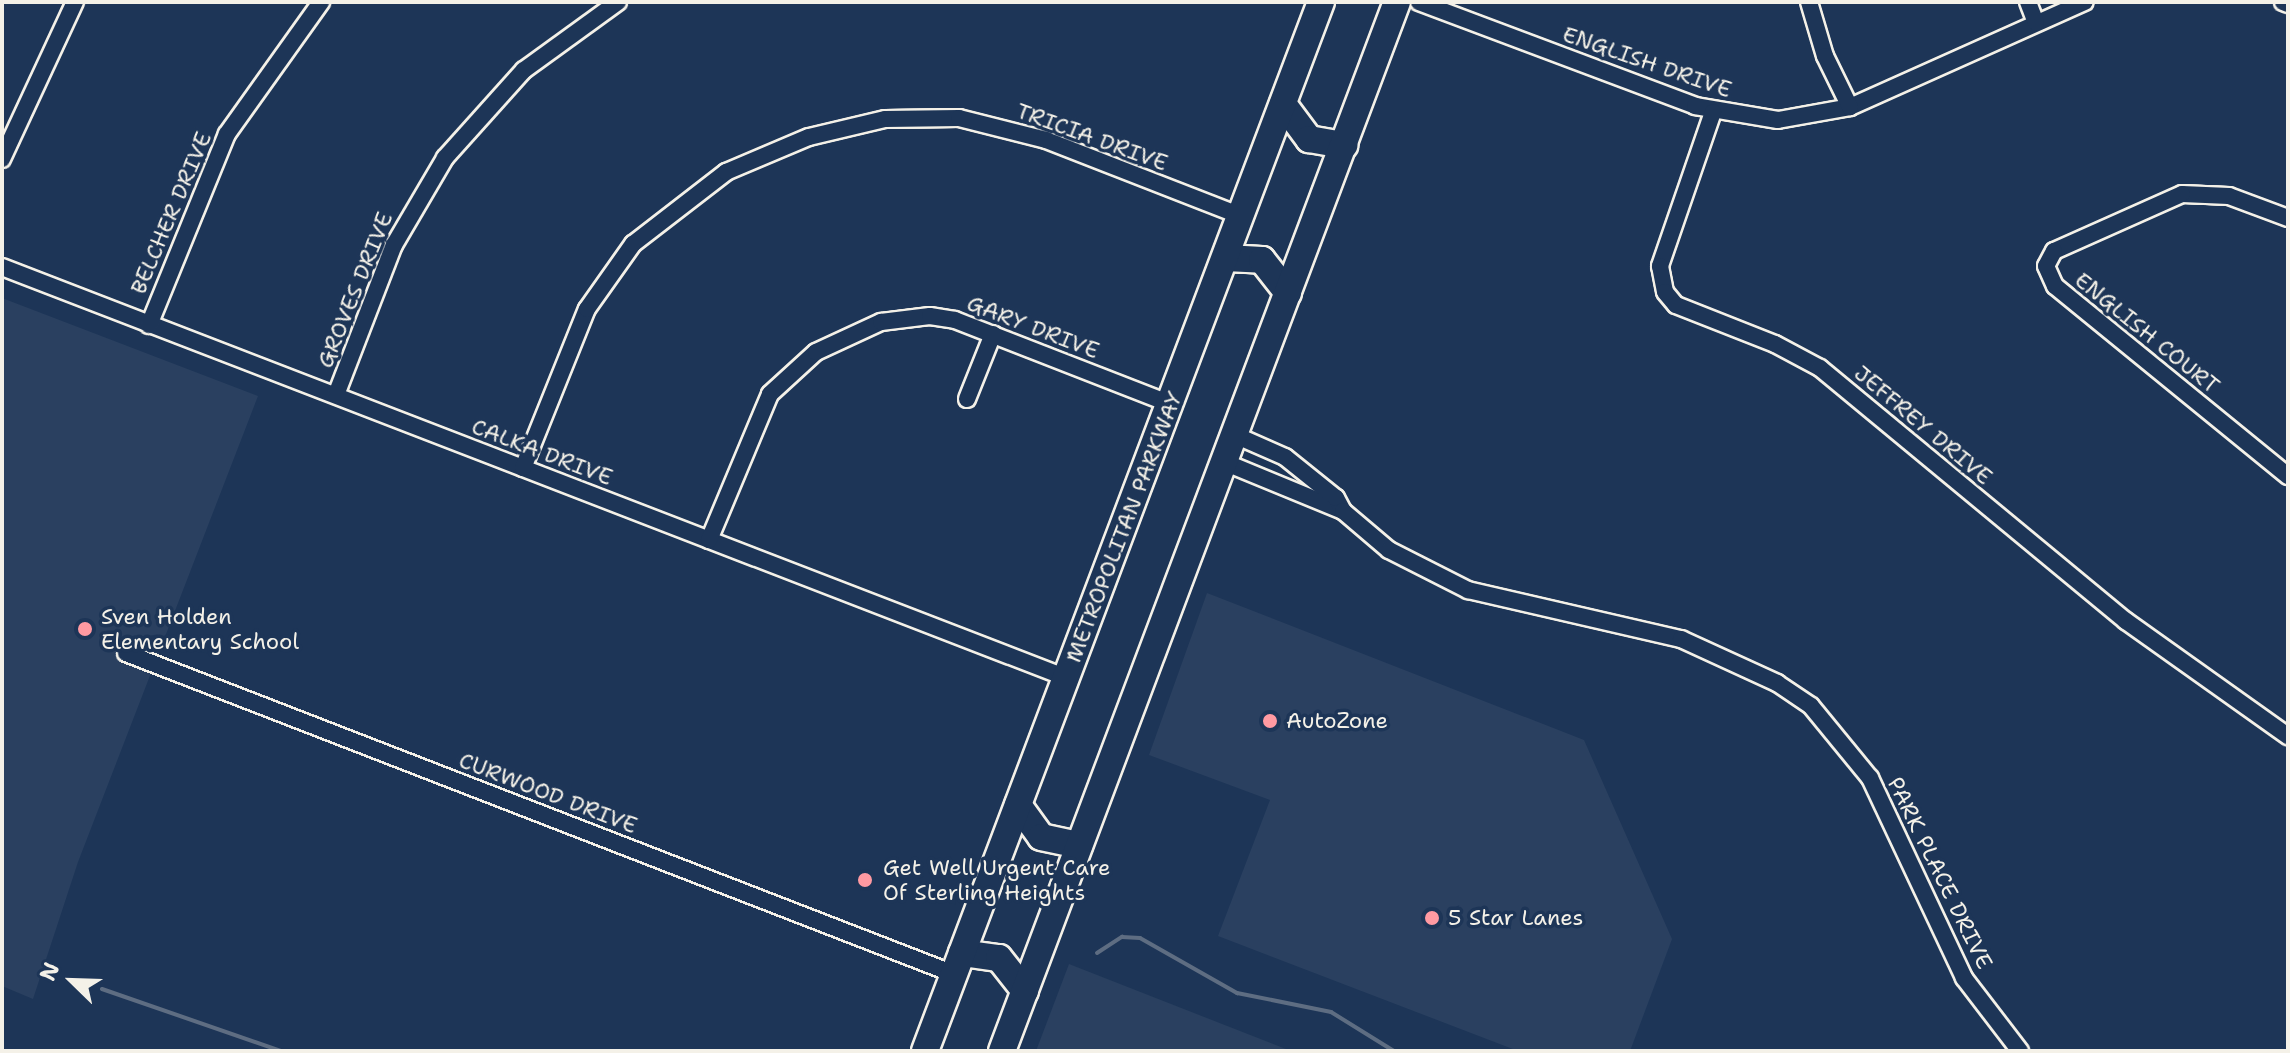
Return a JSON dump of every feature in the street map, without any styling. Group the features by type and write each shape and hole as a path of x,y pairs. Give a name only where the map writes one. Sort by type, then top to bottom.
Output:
{"main road":[{"name":"METROPOLITAN PARKWAY","path":"925,1051 1321,2"},
{"path":"1002,1051 1397,2"},
{"path":"1283,104 1309,139 1344,145"},
{"path":"1226,258 1262,260 1288,293"},
{"path":"1018,805 1041,837 1079,845"},
{"path":"958,964 999,958 1025,991"}],"street":[{"path":"2,159 75,2"},
{"name":"BELCHER DRIVE","path":"149,325 227,134 321,2"},
{"name":"GROVES DRIVE","path":"336,395 394,245 445,158 524,70 618,2"},
{"name":"ENGLISH DRIVE","path":"1419,2 1713,112 1793,120 1850,107 2085,2"},
{"path":"1809,2 1825,56 1850,107"},
{"path":"2028,2 2036,23"},
{"name":"JEFFREY DRIVE","path":"1713,112 1660,266 1665,292 1676,305 1775,344 1820,368 2126,621 2288,736"},
{"name":"TRICIA DRIVE","path":"523,468 587,309 633,244 726,172 809,137 885,119 959,118 1046,140 1241,216"},
{"name":"ENGLISH COURT","path":"2288,218 2229,196 2182,194 2054,251 2046,266 2055,286 2288,476"},
{"name":"CALKA DRIVE","path":"2,267 1067,678"},
{"name":"GARY DRIVE","path":"709,540 758,414 796,365 881,322 909,317 955,320 1170,404"},
{"path":"967,399 993,334"},
{"name":"PARK PLACE DRIVE","path":"1235,435 1308,474 1343,511 1389,550 1468,590 1507,603 1670,635 1718,653 1811,706 1870,778 1964,978 2020,1051"},
{"name":"PARK PLACE DRIVE","path":"1224,462 1299,490 1343,511"},
{"path":"1299,490 1308,474"},
{"name":"CURWOOD DRIVE","path":"126,653 958,964"}],"shaded area":[{"name":"Sven Holden Elementary School","path":"2,298 258,396 78,862 33,999 2,986"},
{"path":"1207,593 1584,740 1672,939 1630,1051 1518,1051 1218,936 1270,800 1149,755"},
{"path":"1069,964 1291,1051 1036,1051"}],"waterway":[{"path":"1097,953 1122,937 1140,938 1237,993 1331,1012 1394,1051"},
{"path":"102,989 281,1051"}],"place":[{"name":"Sven Holden Elementary School","path":"85,629"},
{"name":"AutoZone","path":"1270,721"},
{"name":"Get Well Urgent Care Of Sterling Heights","path":"865,880"},
{"name":"5 Star Lanes","path":"1432,918"}]}
